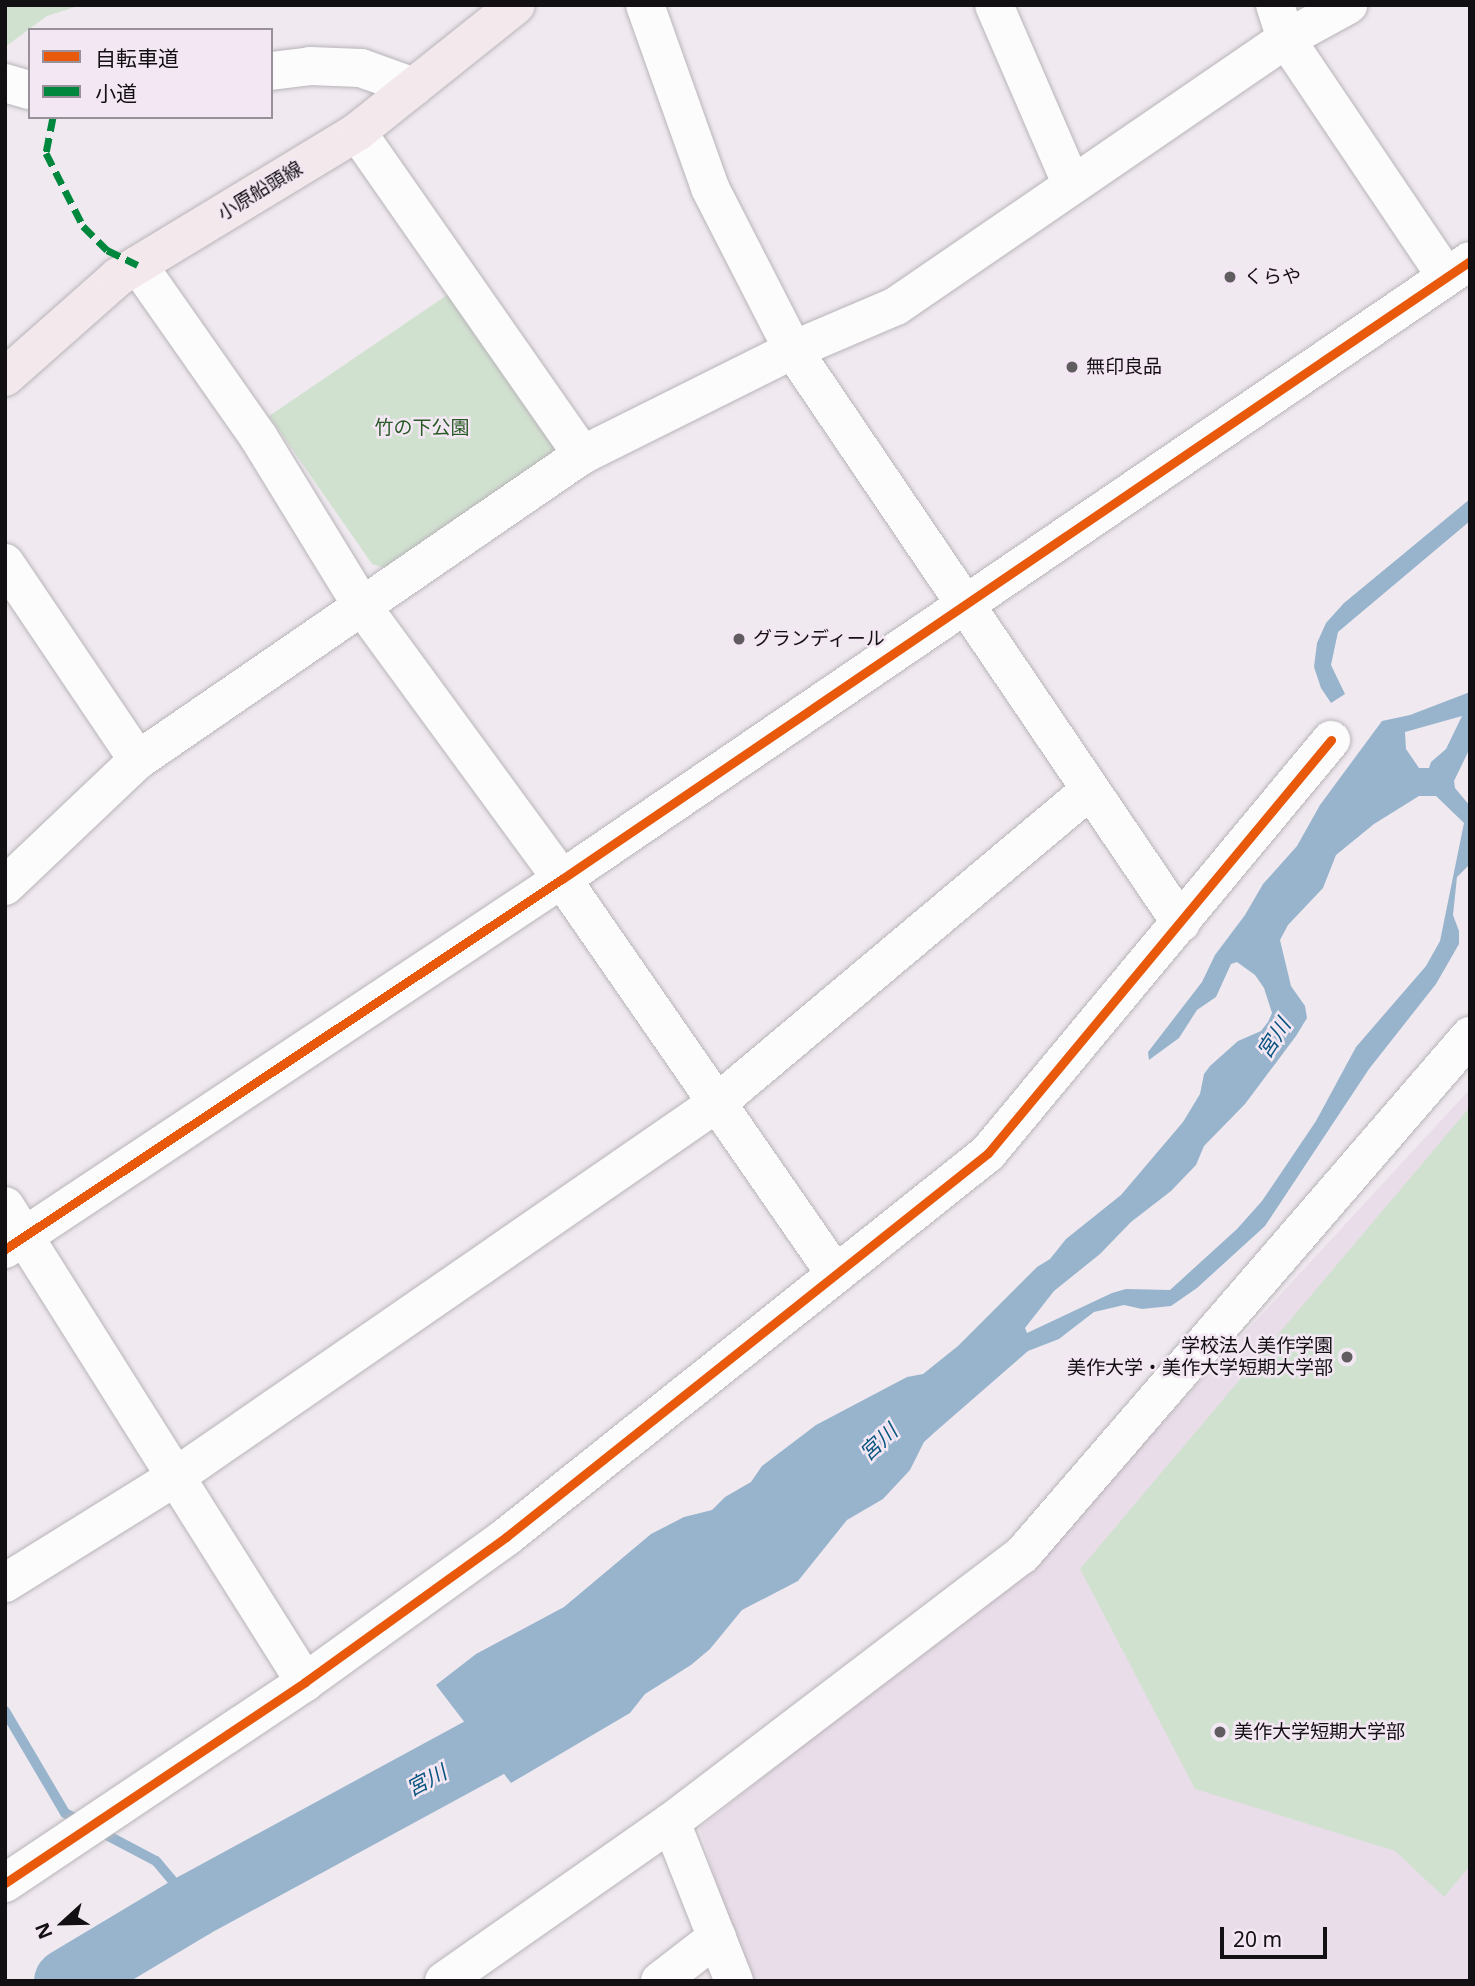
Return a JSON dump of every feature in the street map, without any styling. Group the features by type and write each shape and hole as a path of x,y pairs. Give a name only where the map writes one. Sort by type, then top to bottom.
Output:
{"main road":[{"name":"小原船頭線","path":"5,377 118,277 358,132 516,5"}],"street":[{"path":"645,5 710,188 793,350 1181,923"},
{"path":"994,5 1072,185"},
{"path":"5,886 138,760 582,455 793,350 896,306 1072,185 1281,22 1348,5"},
{"path":"305,1682 175,1477 11,1231 562,879 1458,268 1281,22"},
{"path":"273,71 310,66 361,68 414,87"},
{"path":"5,83 28,89"},
{"path":"358,132 582,455"},
{"path":"138,265 259,438 362,606 562,879 836,1274"},
{"path":"5,563 138,760"},
{"path":"5,1883 305,1682 506,1537 988,1153 1331,740"},
{"path":"5,1583 175,1477 717,1103 1090,790"},
{"path":"444,1981 671,1822 1022,1555 1470,1036"},
{"path":"671,1822 734,1981"},
{"path":"660,1981 717,1937"}],"shaded area":[{"name":"学校法人美作学園 美作大学・美作大学短期大学部","path":"1470,1089 1470,1981 755,1981 723,1904 700,1828 1038,1557"}],"green space":[{"path":"5,5 81,5 47,16 5,47"},
{"name":"竹の下公園","path":"453,291 555,441 552,457 385,568 372,564 269,416"},
{"path":"1470,1107 1470,1866 1444,1897 1395,1851 1195,1789 1080,1569"}],"water":[{"path":"1470,499 1470,521 1338,632 1331,665 1345,694 1331,703 1321,688 1314,667 1317,643 1326,623 1344,603"},
{"path":"1470,692 1470,748 1454,781 1455,788 1470,806 1470,864 1457,877 1453,915 1459,931 1459,944 1436,984 1369,1069 1265,1226 1197,1288 1171,1306 1142,1309 1124,1305 1094,1312 1059,1339 1028,1351 924,1442 910,1470 883,1499 847,1520 798,1581 742,1610 710,1649 691,1665 645,1694 630,1713 511,1783 436,1685 476,1654 564,1607 651,1534 684,1517 712,1510 725,1497 751,1482 762,1466 816,1425 907,1377 923,1374 958,1346 1037,1267 1050,1259 1066,1239 1121,1195 1183,1122 1200,1094 1204,1074 1210,1066 1238,1041 1261,1031 1268,1022 1272,1013 1264,988 1255,975 1237,962 1231,964 1216,997 1197,1010 1179,1038 1149,1060 1148,1052 1202,982 1215,955 1245,915 1263,884 1297,846 1320,805 1382,721 1410,715","holes":["1462,716 1446,749 1431,762 1429,768 1419,768 1406,749 1405,732","1419,796 1436,796 1464,823 1440,941 1426,966 1356,1047 1316,1121 1262,1201 1237,1229 1170,1290 1126,1289 1112,1293 1027,1333 1025,1328 1054,1291 1100,1254 1131,1222 1171,1191 1196,1165 1204,1146 1245,1104 1296,1036 1307,1018 1305,1006 1291,986 1280,940 1288,925 1323,888 1336,855 1374,824"]}],"waterway":[{"name":"宮川","path":"66,1981 193,1905 563,1704"},
{"path":"5,1711 65,1813 82,1822"},
{"path":"99,1831 156,1861 193,1905"}],"marked path":[{"path":"53,119 46,153 83,226 107,250 138,265"}],"cycle path":[{"path":"5,1249 562,879 1470,261"},
{"path":"5,1883 305,1682 506,1537 988,1153 1331,740"}],"place":[{"name":"くらや","path":"1230,277"},
{"name":"無印良品","path":"1072,367"},
{"name":"グランディール","path":"739,639"},
{"name":"学校法人美作学園 美作大学・美作大学短期大学部","path":"1347,1357"},
{"name":"美作大学短期大学部","path":"1220,1732"}]}
